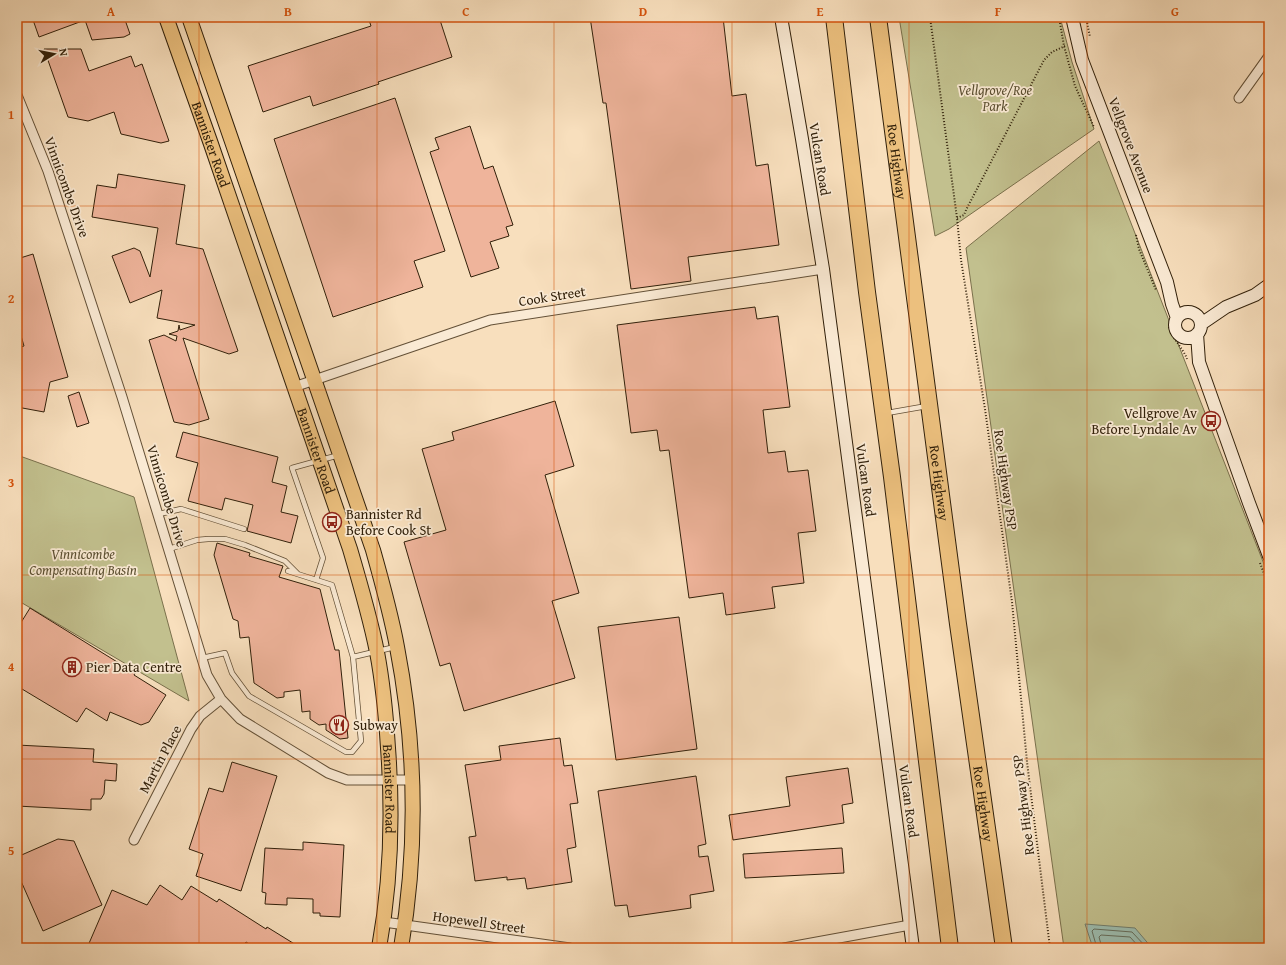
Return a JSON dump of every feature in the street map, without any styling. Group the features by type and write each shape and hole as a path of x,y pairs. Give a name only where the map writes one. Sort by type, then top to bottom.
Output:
{"highway":[{"path":"834,17 867,292 950,948"},
{"name":"Roe Highway","path":"878,17 958,624 1004,948"}],"main road":[{"name":"Bannister Road","path":"166,17 320,460 354,563 377,651 386,715 391,822 389,872 384,922 379,948"},
{"name":"Bannister Road","path":"189,17 373,550 386,596 397,646 407,711 413,780 411,871 401,948"}],"street":[{"name":"Vulcan Road","path":"781,17 823,269 913,948"},
{"name":"Vellgrove Avenue","path":"1072,17 1082,60 1167,282 1177,318 1175,325 1176,329 1199,362 1269,556"},
{"path":"1239,98 1269,56"},
{"name":"Vinnicombe Drive","path":"17,95 48,171 122,397 207,675 221,699 240,719 328,773 347,780 413,780"},
{"name":"Cook Street","path":"294,387 490,320 823,269"},
{"name":"Vellgrove Avenue","path":"1167,282 1192,313 1198,316 1199,362"},
{"path":"1177,318 1182,313 1192,313 1226,307 1255,295 1269,285"},
{"path":"1182,336 1192,337 1199,329 1226,307"},
{"name":"Martin Place","path":"134,840 191,729 200,716 221,699"},
{"name":"Hopewell Street","path":"384,922 570,948"},
{"path":"784,948 910,925"}],"lane":[{"path":"883,414 930,406"},
{"path":"316,580 323,558 292,468 340,454"},
{"path":"158,514 181,509 244,529"},
{"path":"169,550 197,540 216,538 225,539 245,545 285,561 298,574"},
{"path":"202,658 225,653 232,673 249,696 346,752 352,752 361,741 353,656 332,585 288,571"},
{"path":"353,656 397,646"}],"path":[{"name":"Roe Highway PSP","path":"930,17 962,260 985,409 1012,602 1027,762 1050,948"},
{"path":"957,218 964,215 1044,60 1052,52 1064,46 1078,43"}],"green space":[{"name":"Vellgrove/Roe Park","path":"899,17 1060,17 1072,62 1094,129 949,229 935,236"},
{"path":"1099,141 1269,577 1269,948 1064,948 966,248"},
{"name":"Vinnicombe Compensating Basin","path":"17,455 134,497 189,701 17,600"}],"water":[{"path":"1085,924 1135,928 1152,948 1093,948"}],"building":[{"path":"32,17 124,17 130,34 124,37 92,40 85,20 39,37"},
{"path":"368,17 439,17 452,57 313,106 310,96 263,112 248,66 371,26"},
{"path":"590,17 723,17 732,96 746,94 756,166 768,164 779,245 688,257 691,281 631,289 606,103 603,103"},
{"path":"44,49 81,49 89,71 131,56 135,67 142,64 169,141 161,143 121,134 114,112 88,121 68,117"},
{"path":"395,98 445,251 414,261 423,287 333,317 274,139"},
{"path":"470,126 484,169 493,166 513,225 506,227 509,236 490,242 499,268 471,277 430,152 439,149 435,138"},
{"path":"118,174 185,185 176,244 203,249 238,351 229,354 183,338 209,419 189,425 174,422 149,340 164,335 176,341 177,336 169,334 178,331 179,325 180,330 195,325 157,318 162,290 130,303 112,256 134,248 140,251 150,277 158,228 92,217 97,185 116,188"},
{"path":"33,254 68,377 50,382 44,412 17,407 17,348 24,346 17,322 17,259"},
{"path":"755,307 757,319 778,316 790,407 763,410 768,453 785,451 788,472 808,470 816,531 798,533 804,583 772,587 775,608 726,615 723,593 689,598 669,450 660,451 657,430 631,433 617,325"},
{"path":"79,392 89,423 77,427 68,396"},
{"path":"555,401 574,466 545,475 579,593 552,601 575,678 464,711 450,663 440,666 404,542 446,530 422,449 454,440 452,432"},
{"path":"183,432 278,457 272,482 287,486 281,512 298,516 291,543 247,531 253,505 225,498 222,510 188,501 198,463 176,457"},
{"path":"217,543 250,553 249,556 283,566 279,577 320,589 335,650 339,650 348,738 340,739 326,730 326,724 319,725 310,719 310,711 302,712 300,690 284,692 284,697 277,698 254,683 249,637 240,638 238,621 233,619 214,555"},
{"name":"Pier Data Centre","path":"30,608 135,673 134,675 166,695 149,722 141,725 110,712 107,721 86,708 77,722 17,686 17,676 21,669 17,666 17,629"},
{"path":"679,617 697,749 616,760 598,627"},
{"path":"560,738 564,766 572,765 578,803 570,804 576,847 567,849 572,882 527,889 525,878 507,880 507,877 475,881 469,837 476,836 465,765 501,760 499,746"},
{"path":"17,745 94,749 93,762 117,764 116,781 105,780 104,794 101,799 91,799 91,810 17,806"},
{"path":"232,762 277,776 241,891 196,876 203,854 189,849 209,788 223,792"},
{"path":"848,768 853,803 842,805 844,823 733,840 729,815 790,806 786,777"},
{"path":"696,776 706,844 698,846 699,857 708,856 714,891 690,895 691,908 629,917 627,905 615,906 598,791"},
{"path":"58,839 74,841 102,905 43,931 17,872 17,857"},
{"path":"303,842 344,845 340,917 320,916 320,913 313,913 313,899 287,898 287,905 265,904 266,893 262,892 265,848 303,850"},
{"path":"842,848 844,873 745,878 743,854"},
{"path":"160,885 182,900 191,886 217,902 219,899 266,929 267,927 301,948 256,948 246,942 241,948 87,948 112,890 147,905"}],"place":[{"name":"Vellgrove Av Before Lyndale Av","path":"1211,421"},
{"name":"Bannister Rd Before Cook St","path":"332,522"},
{"name":"Pier Data Centre","path":"72,667"},
{"name":"Subway","path":"339,725"}]}
